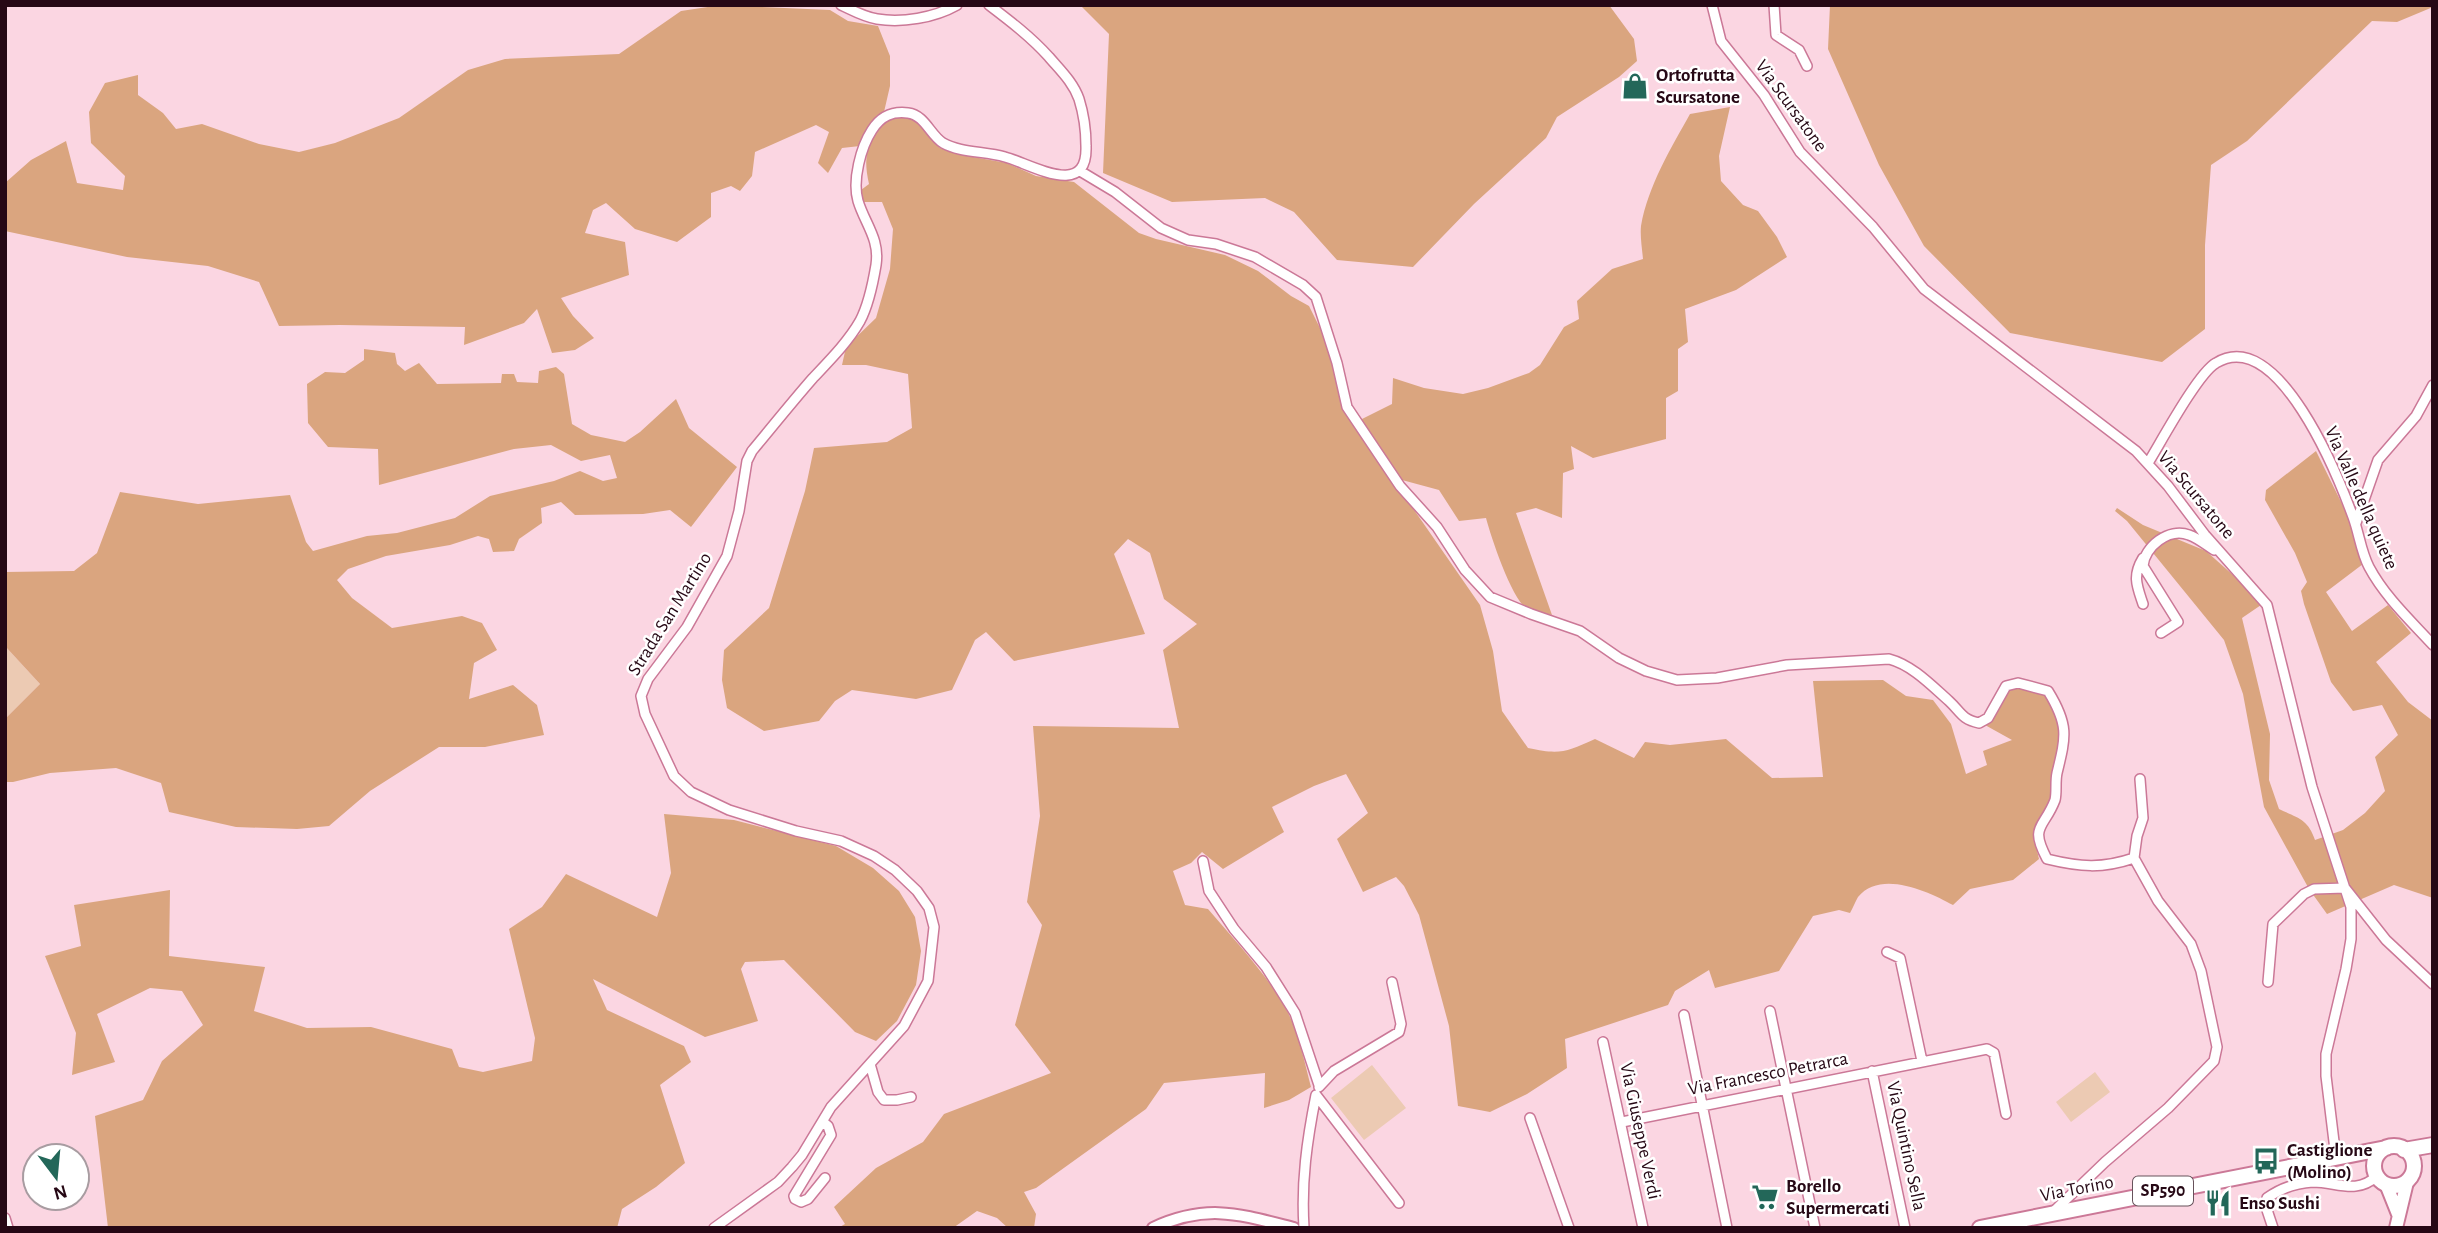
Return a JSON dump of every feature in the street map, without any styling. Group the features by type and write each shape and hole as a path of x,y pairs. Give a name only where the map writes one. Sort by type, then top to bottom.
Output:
{"main road":[{"name":"SP590","path":"2433,1145 2414,1164 2407,1182 2396,1186 2379,1174 2342,1157 2399,1147 2404,1150 2433,1145"},
{"path":"2386,1149 2381,1152 2379,1174 2398,1214"},
{"path":"2404,1150 2414,1164"},
{"name":"Via Torino","path":"1979,1228 2342,1157"},
{"path":"2396,1228 2407,1182"}],"street":[{"path":"841,5 876,19 903,19 928,16 957,5"},
{"path":"989,5 1040,47 1074,88 1084,118 1086,141 1085,165 1080,171 1115,192 1161,228 1188,240 1216,244 1255,257 1303,285 1316,297 1337,363 1347,407 1400,486 1437,527 1465,570 1490,597 1580,631 1619,658 1646,671 1677,680 1717,678 1787,665 1889,659 1903,663 1952,703 1966,720 1979,723 1988,718 2006,686 2018,683 2048,691 2060,709 2065,733 2055,799 2038,829 2040,847 2047,859 2090,867 2134,858"},
{"name":"Via Scursatone","path":"1712,5 1721,41 1764,95 1800,152 1873,228 1924,289 2136,451 2267,605 2312,787 2351,907 2351,939 2346,969 2326,1054 2326,1076 2342,1157"},
{"path":"1774,5 1776,35 1799,50 1807,66"},
{"name":"Strada San Martino","path":"714,1228 778,1182 802,1155 831,1107 904,1026 928,981 934,926 929,908 917,891 895,870 866,852 841,841 796,831 729,810 691,792 674,776 645,714 641,696 648,679 687,627 727,556 739,511 747,461 752,451 829,360 863,314 876,263 876,247 874,234 857,198 857,179 866,139 876,124 892,113 911,113 919,118 939,141 950,146 1009,158 1040,170 1068,175 1080,171"},
{"name":"Via Valle della quiete","path":"2148,463 2196,386 2214,363 2229,357 2248,358 2271,371 2289,389 2328,457 2368,564 2378,581 2433,645"},
{"path":"2355,525 2378,460 2416,416 2433,385"},
{"path":"2143,604 2136,570 2157,540 2176,534 2188,534 2222,553"},
{"path":"2143,557 2143,566 2178,622 2161,633"},
{"path":"2051,1214 2214,1061 2217,1047 2201,971 2191,944 2158,901 2134,858 2143,818 2140,779"},
{"path":"1203,860 1209,891 1234,929 1266,967 1295,1013 1320,1085"},
{"path":"2268,982 2273,924 2304,894 2314,889 2345,888 2380,933 2433,984"},
{"path":"1887,952 1900,958 1922,1061"},
{"path":"1304,1228 1304,1162 1316,1095 1320,1085 1334,1071 1399,1032 1401,1024 1392,982"},
{"path":"1770,1011 1815,1228"},
{"path":"1684,1015 1700,1105 1727,1228"},
{"name":"Via Giuseppe Verdi","path":"1603,1042 1643,1228"},
{"name":"Via Francesco Petrarca","path":"1622,1122 1987,1049 1994,1053 2007,1114"},
{"path":"870,1063 880,1096 884,1100 911,1097"},
{"name":"Via Quintino Sella","path":"1872,1071 1905,1228"},
{"path":"1316,1095 1399,1203"},
{"path":"1530,1118 1569,1228"},
{"path":"823,1122 828,1126 831,1135 794,1196 795,1199 801,1202 808,1199 825,1178"},
{"path":"2273,1228 2266,1207 2267,1198 2287,1185 2315,1182 2359,1187 2379,1174"},
{"path":"1153,1228 1182,1215 1202,1212 1237,1214 1294,1228"},
{"path":"5,1218 8,1228"}],"shaded area":[{"path":"721,5 830,10 848,21 878,26 890,56 890,86 884,112 866,132 860,146 842,148 828,173 818,163 829,132 816,125 755,152 752,176 740,191 731,186 711,193 711,217 677,242 635,229 606,203 593,210 585,233 625,242 629,275 561,298 573,316 594,338 575,350 552,353 537,309 524,323 464,345 465,327 279,326 259,282 208,266 127,257 5,231 5,183 31,160 66,141 77,183 123,190 125,176 91,143 89,112 105,83 138,75 138,95 163,113 176,129 202,124 259,144 299,152 335,143 399,118 468,70 505,59 619,54 681,11"},
{"path":"1080,5 1609,5 1634,39 1637,61 1619,77 1557,117 1546,138 1474,204 1413,267 1337,260 1294,212 1265,198 1172,202 1103,173 1109,34"},
{"path":"1830,5 2433,7 2397,22 2372,21 2247,141 2211,165 2205,245 2205,329 2162,362 2010,333 1924,246 1879,165 1828,49"},
{"path":"1730,107 1719,156 1721,181 1743,205 1758,211 1777,237 1787,257 1736,290 1685,309 1688,342 1678,349 1678,391 1666,398 1666,439 1593,458 1571,446 1574,469 1563,473 1562,518 1536,508 1516,513 1552,615 1526,608 1520,602 1502,566 1486,518 1459,521 1439,490 1402,480 1388,462 1401,491 1480,605 1493,651 1502,711 1528,748 1563,751 1595,739 1634,758 1645,742 1670,745 1726,739 1772,778 1823,777 1813,681 1883,680 1906,696 1933,700 1951,724 1966,774 1987,765 1983,751 2012,740 1985,725 2007,688 2019,685 2047,692 2064,732 2052,798 2036,828 2035,842 2039,859 2013,880 1970,889 1953,905 1931,894 1905,886 1879,885 1868,889 1858,897 1850,913 1839,910 1813,916 1779,971 1715,988 1709,970 1675,991 1668,1005 1565,1039 1567,1068 1527,1094 1490,1112 1458,1106 1449,1026 1419,915 1404,886 1396,877 1363,892 1337,839 1368,813 1346,774 1272,807 1284,832 1223,869 1202,852 1191,863 1173,871 1185,905 1208,909 1279,996 1294,1027 1311,1087 1289,1100 1264,1108 1265,1073 1164,1083 1146,1109 1036,1188 1024,1192 1036,1214 1034,1228 1008,1228 997,1218 977,1211 953,1228 838,1228 845,1224 834,1207 876,1168 923,1142 944,1114 1051,1073 1015,1025 1042,925 1027,902 1040,816 1033,726 1179,728 1163,650 1197,624 1164,599 1150,553 1128,539 1114,554 1145,634 1014,661 986,632 975,640 952,690 916,699 852,690 835,701 819,721 764,731 727,708 722,680 724,650 769,608 805,491 814,448 887,442 912,428 908,374 866,365 842,365 846,347 876,318 890,269 893,229 882,202 863,202 861,190 869,184 866,163 868,148 882,126 889,118 911,118 922,125 940,148 1007,163 1036,176 1074,182 1139,233 1225,255 1258,271 1309,306 1328,344 1344,410 1358,421 1392,404 1393,378 1424,388 1463,394 1529,373 1540,365 1564,327 1579,319 1577,301 1612,269 1643,259 1641,226 1644,211 1661,168 1690,114"},
{"path":"364,349 395,353 397,364 405,371 419,363 437,384 501,383 502,374 514,374 517,382 538,383 539,371 556,367 564,374 572,424 591,435 625,442 676,399 689,428 737,467 691,527 670,510 643,514 575,515 561,502 541,508 542,523 519,539 514,551 493,552 489,539 478,536 450,545 386,556 348,569 337,580 352,598 392,628 462,616 482,623 497,650 474,663 469,699 513,685 537,705 544,735 485,747 439,747 370,791 329,826 297,829 236,827 169,812 161,783 116,768 50,773 5,782 5,719 40,684 5,646 5,572 74,571 97,553 120,492 198,504 290,495 306,542 313,551 367,536 397,533 455,518 490,496 554,481 580,471 603,481 617,478 610,455 581,461 551,445 514,449 379,485 378,449 328,447 308,423 307,384 325,372 345,373 364,360"},
{"path":"2316,451 2345,510 2363,564 2326,592 2352,631 2388,605 2411,633 2376,662 2408,702 2433,721 2433,898 2394,885 2327,914 2309,889 2264,807 2243,694 2224,640 2127,521 2115,511 2117,508 2143,525 2206,551 2261,605 2242,618 2270,734 2269,780 2279,809 2306,823 2315,840 2343,830 2365,813 2385,791 2375,757 2398,735 2382,705 2353,711 2331,682 2304,604 2301,591 2307,582 2295,553 2265,500 2266,490"},
{"path":"5,646 40,684 5,719"},
{"path":"664,814 734,820 836,846 873,868 899,891 915,917 921,951 916,985 897,1021 876,1041 855,1032 784,960 745,962 741,969 758,1021 705,1037 593,979 607,1010 684,1046 691,1062 660,1085 685,1163 656,1187 622,1209 617,1228 108,1228 95,1116 143,1100 162,1061 203,1025 182,991 150,988 97,1014 115,1062 72,1075 76,1033 45,956 81,946 74,905 170,890 169,956 265,967 254,1011 307,1028 371,1027 452,1049 459,1067 483,1072 532,1061 535,1038 509,929 542,907 566,874 657,917 671,873"},
{"path":"1372,1065 1406,1108 1364,1140 1331,1098"},
{"path":"2095,1072 2110,1092 2071,1122 2056,1102"}],"place":[{"name":"Ortofrutta Scursatone","path":"1635,86"},
{"name":"Castiglione (Molino)","path":"2266,1161"},
{"name":"Borello Supermercati","path":"1765,1197"},
{"name":"Enso Sushi","path":"2218,1203"}]}
